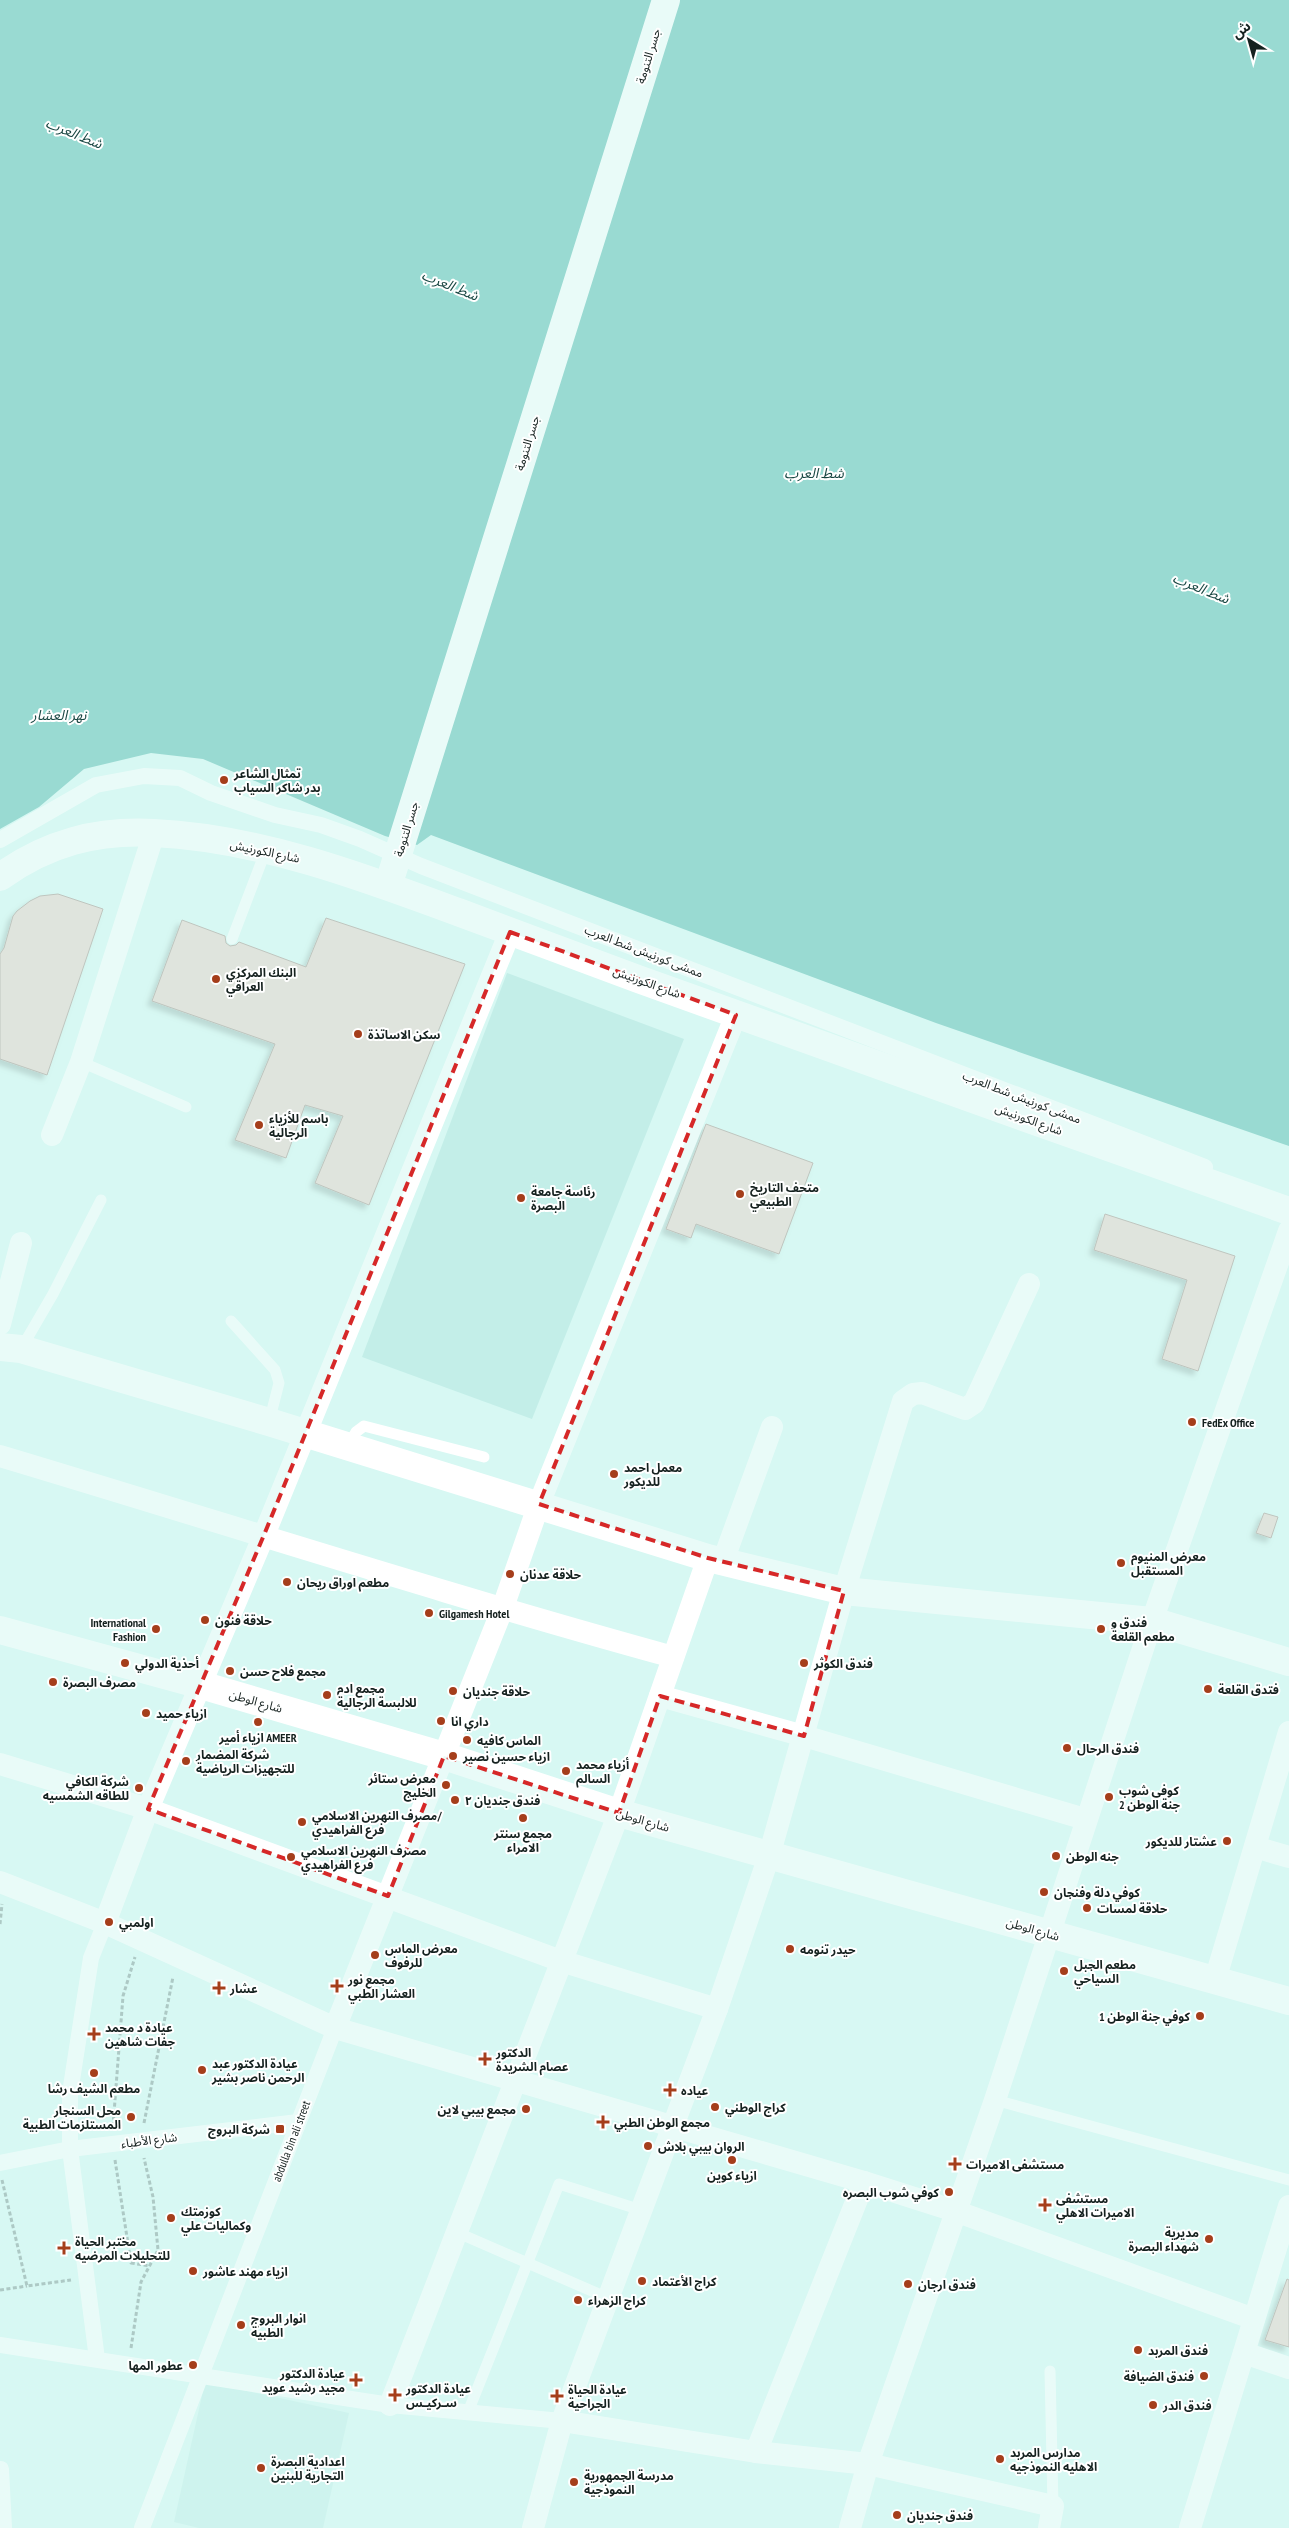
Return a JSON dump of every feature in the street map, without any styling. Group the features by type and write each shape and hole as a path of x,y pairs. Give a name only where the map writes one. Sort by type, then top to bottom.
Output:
{"main road":[{"name":"جسر التنومة","path":"388,886 666,0"},
{"name":"شارع الكورنيش","path":"0,877 38,852 68,841 106,835 154,833 266,850 388,886 736,1015 1289,1211"},
{"path":"10,1348 305,1432 716,1559 844,1591 1152,1621 1289,1662"},
{"name":"شارع الوطن","path":"0,1630 201,1685 444,1756 618,1813 1289,2001"}],"street":[{"name":"ممشى كورنيش شط العرب","path":"0,840 96,785 144,776 180,778 211,793 275,815 321,825 360,839 421,866 1289,1200"},
{"path":"52,1135 81,1062 154,833"},
{"path":"97,2359 70,2149 70,2093 91,1958 148,1809 264,1535 510,932"},
{"name":"abdulla bin ali street","path":"142,2528 203,2375 298,2122 502,1610 539,1504 736,1015"},
{"path":"850,2528 868,2464 995,2100 1152,1621 1289,1231"},
{"path":"0,1324 22,1243"},
{"path":"533,2528 562,2420 718,2009 769,1856 844,1591 903,1401 913,1394 922,1393 965,1409 974,1403 1029,1284"},
{"path":"390,2405 618,1813 673,1658 772,1427"},
{"path":"0,1456 264,1535 502,1610 673,1658"},
{"path":"660,1696 804,1736 1086,1819"},
{"path":"1215,1980 1289,1732"},
{"path":"0,1764 148,1809 561,1961 718,2009"},
{"path":"1255,1847 1289,1857"},
{"path":"0,1882 105,1923 335,2028 513,2082 864,2182 955,2211 1254,2319"},
{"name":"شارع الأطباء","path":"0,2163 70,2149 298,2122"},
{"path":"756,2452 864,2182"},
{"path":"1190,2528 1289,2206"},
{"path":"0,2344 390,2405 562,2420 756,2452 868,2464 1052,2506 1049,2528"},
{"path":"1244,2353 1289,2368"},
{"path":"1,2468 4,2528"}],"lane":[{"path":"232,939 266,850"},
{"path":"81,1062 186,1107"},
{"path":"10,1348 53,1294 101,1200"},
{"path":"231,1321 275,1370 279,1383 269,1422"},
{"path":"348,1446 356,1432 364,1426 484,1457"},
{"path":"995,2100 1289,2180"},
{"path":"468,2412 559,2184 641,2210"},
{"path":"456,2232 608,2298"},
{"path":"1050,2372 1052,2506"}],"path":[{"path":"143,1940 131,1966 123,1996 112,2144 131,2263 150,2266"},
{"path":"129,2363 141,2282 158,2250 153,2197 140,2141 177,1956"},
{"path":"0,2172 27,2286"},
{"path":"0,2290 87,2278"}],"highlighted area":[{"path":"510,932 736,1015 539,1504 708,1558 844,1591 804,1736 660,1696 619,1813 444,1756 388,1896 148,1809 264,1535"}],"shaded area":[{"name":"رئاسة جامعة البصرة","path":"507,973 684,1039 532,1419 362,1357"},
{"name":"اعدادية البصرة التجارية للبنين","path":"205,2382 349,2413 323,2528 199,2528 174,2522"}],"water":[{"name":"شط العرب","path":"0,0 1289,0 1289,1146 936,1023 431,835 417,845 385,836 203,759 151,753 84,769 39,807 0,829"}],"building":[{"path":"58,894 103,909 47,1075 0,1059 0,954 4,948 13,916 17,911 40,896"},
{"name":"سكن الاساتذة","path":"326,918 465,964 369,1205 315,1183 343,1116 305,1105 286,1158 235,1140 275,1044 152,1001 182,920 225,936 226,943 230,946 236,945 239,942 306,967"},
{"name":"متحف التاريخ الطبيعي","path":"706,1124 813,1163 779,1254 696,1224 691,1238 666,1229"},
{"path":"1105,1214 1235,1256 1198,1371 1162,1359 1187,1280 1094,1250"},
{"path":"1264,1513 1278,1517 1271,1538 1256,1533"},
{"path":"1287,2279 1289,2280 1289,2347 1265,2340"}],"place":[{"name":"تمثال الشاعر بدر شاكر السياب","path":"224,780"},
{"name":"البنك المركزي العراقي","path":"216,979"},
{"name":"سكن الاساتذة","path":"358,1034"},
{"name":"باسم للأزياء الرجالية","path":"259,1125"},
{"name":"متحف التاريخ الطبيعي","path":"740,1194"},
{"name":"رئاسة جامعة البصرة","path":"521,1198"},
{"name":"FedEx Office","path":"1192,1422"},
{"name":"معمل احمد للديكور","path":"614,1474"},
{"name":"معرض المنيوم المستقبل","path":"1121,1563"},
{"name":"حلاقة عدنان","path":"510,1574"},
{"name":"مطعم اوراق ريحان","path":"287,1582"},
{"name":"Gilgamesh Hotel","path":"429,1613"},
{"name":"حلاقة فنون","path":"205,1620"},
{"name":"International Fashion","path":"156,1629"},
{"name":"فندق و مطعم القلعة","path":"1101,1629"},
{"name":"أحذية الدولي","path":"125,1663"},
{"name":"فندق الكوثر","path":"804,1663"},
{"name":"مجمع فلاح حسن","path":"230,1671"},
{"name":"مصرف البصرة","path":"53,1682"},
{"name":"فتدق القلعة","path":"1208,1689"},
{"name":"حلاقة جنديان","path":"453,1691"},
{"name":"مجمع ادم للالبسة الرجالية","path":"327,1695"},
{"name":"ازياء حميد","path":"146,1713"},
{"name":"داري انا","path":"441,1721"},
{"name":"ازياء أمير AMEER","path":"258,1722"},
{"name":"الماس كافيه","path":"467,1740"},
{"name":"فندق الرحال","path":"1067,1748"},
{"name":"ازياء حسين نصير","path":"453,1756"},
{"name":"شركة المضمار للتجهيزات الرياضية","path":"186,1761"},
{"name":"أزياء محمد السالم","path":"566,1771"},
{"name":"معرض ستائر الخليج","path":"446,1785"},
{"name":"شركة الكافي للطاقه الشمسيه","path":"139,1788"},
{"name":"كوفي شوب جنة الوطن 2","path":"1109,1797"},
{"name":"فندق جنديان ٢","path":"455,1800"},
{"name":"مجمع سنتر الامراء","path":"523,1818"},
{"name":"مصرف النهرين الاسلامي/ فرع الفراهيدي","path":"302,1822"},
{"name":"عشتار للديكور","path":"1227,1841"},
{"name":"جنه الوطن","path":"1056,1856"},
{"name":"مصرف النهرين الاسلامي فرع الفراهيدي","path":"291,1857"},
{"name":"كوفي دلة وفنجان","path":"1044,1892"},
{"name":"حلاقة لمسات","path":"1087,1908"},
{"name":"اولمبي","path":"109,1922"},
{"name":"حيدر تنومه","path":"790,1949"},
{"name":"معرض الماس للرفوف","path":"375,1955"},
{"name":"مطعم الجبل السياحي","path":"1064,1971"},
{"name":"مجمع نور العشار الطبي","path":"337,1986"},
{"name":"عشار","path":"219,1988"},
{"name":"كوفي جنة الوطن 1","path":"1200,2016"},
{"name":"عيادة د محمد جفات شاهين","path":"94,2034"},
{"name":"الدكتور عصام الشريدة","path":"485,2059"},
{"name":"عيادة الدكتور عبد الرحمن ناصر بشير","path":"202,2070"},
{"name":"مطعم الشيف رشا","path":"94,2073"},
{"name":"عياده","path":"670,2090"},
{"name":"كراج الوطني","path":"715,2107"},
{"name":"مجمع بيبي لاين","path":"526,2109"},
{"name":"محل السنجار المستلزمات الطبية","path":"131,2117"},
{"name":"مجمع الوطن الطبي","path":"603,2122"},
{"name":"شركة البروج","path":"280,2129"},
{"name":"الروان بيبي بلاش","path":"648,2146"},
{"name":"ازياء كوين","path":"732,2160"},
{"name":"مستشفى الاميرات","path":"955,2164"},
{"name":"كوفي شوب البصره","path":"949,2192"},
{"name":"مستشفى الاميرات الاهلي","path":"1045,2205"},
{"name":"كوزمتك وكماليات علي","path":"171,2218"},
{"name":"مديرية شهداء البصرة","path":"1209,2239"},
{"name":"مختبر الحياة للتحليلات المرضيه","path":"64,2248"},
{"name":"ازياء مهند عاشور","path":"193,2271"},
{"name":"كراج الأعتماد","path":"642,2281"},
{"name":"فندق ارجان","path":"908,2284"},
{"name":"كراج الزهراء","path":"578,2300"},
{"name":"انوار البروج الطبية","path":"241,2325"},
{"name":"فندق المربد","path":"1138,2350"},
{"name":"عطور المها","path":"193,2365"},
{"name":"فندق الضيافة","path":"1204,2376"},
{"name":"عيادة الدكتور مجيد رشيد عويد","path":"356,2380"},
{"name":"عيادة الدكتور سـركيـس","path":"395,2395"},
{"name":"عيادة الحياة الجراحية","path":"557,2396"},
{"name":"فندق الدر","path":"1153,2405"},
{"name":"مدارس المربد الاهليه النموذجيه","path":"1000,2459"},
{"name":"اعدادية البصرة التجارية للبنين","path":"261,2468"},
{"name":"مدرسة الجمهورية النموذجية","path":"574,2482"},
{"name":"فندق جنديان","path":"897,2515"}],"water label":[{"name":"نهر العشار","path":"59,715"}]}
